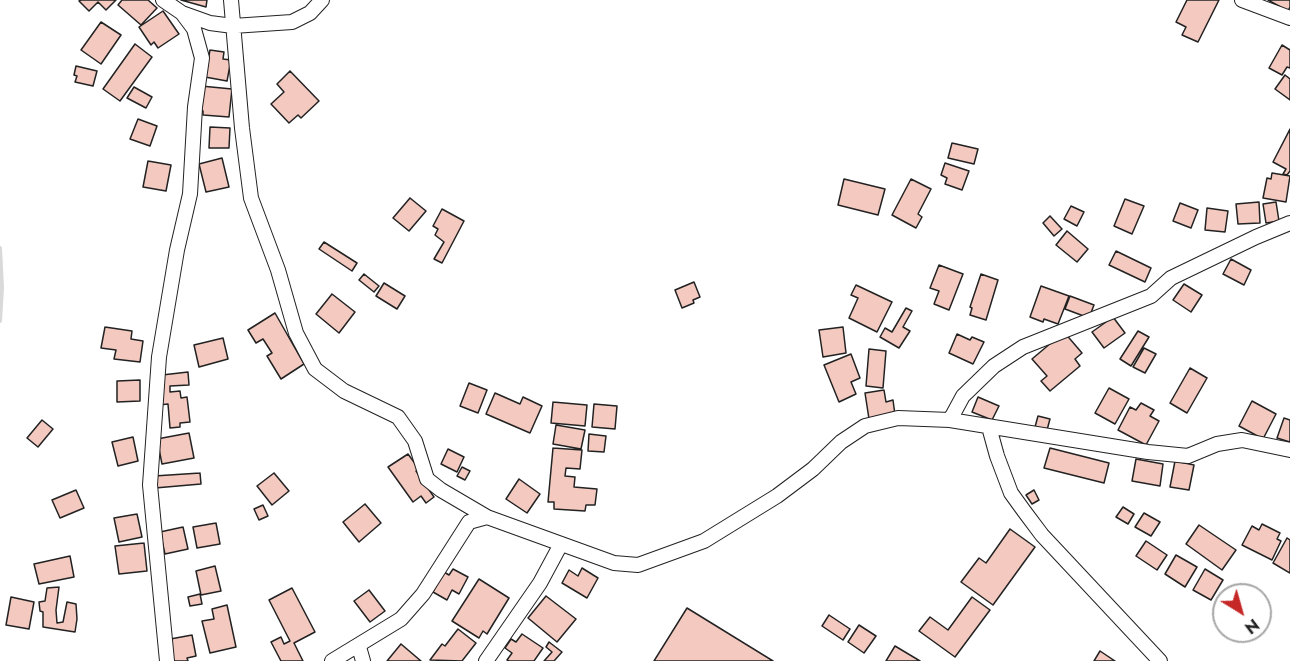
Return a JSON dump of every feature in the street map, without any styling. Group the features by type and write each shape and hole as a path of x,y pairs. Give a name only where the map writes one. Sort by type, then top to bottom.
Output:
{"street":[{"path":"163,0 182,13 210,23 233,26 292,22 310,13 322,0"},
{"path":"231,0 251,198 278,270 296,333 315,369 344,391 398,417 416,441 427,479 441,490 487,517 614,563 638,565 704,541 759,508 813,469 841,442 865,426 898,418 950,420 1148,452 1188,456 1217,444 1242,440 1290,450"},
{"path":"1242,0 1290,18"},
{"path":"167,661 150,485 159,357 177,250 190,194 195,107 202,58 194,29 182,13"},
{"path":"950,420 963,396 993,366 1023,346 1151,296 1172,278 1290,223"},
{"path":"989,427 1011,493 1024,512 1042,535 1160,661"},
{"path":"332,661 359,647 400,620 423,594 469,522 487,517"},
{"path":"486,661 540,583 561,544"},
{"path":"359,647 363,661"}],"building":[{"path":"116,0 106,10 98,2 89,11 79,1"},
{"path":"122,0 148,0 157,8 141,25 118,5"},
{"path":"181,0 207,0 206,7"},
{"path":"1187,0 1219,0 1198,42 1182,35 1186,27 1176,22"},
{"path":"1268,0 1290,0 1290,7 1288,11"},
{"path":"163,11 179,34 158,48 154,42 151,45 139,27"},
{"path":"101,22 121,35 101,64 81,50"},
{"path":"135,44 152,57 120,101 103,89"},
{"path":"1282,45 1290,50 1290,68 1287,67 1282,75 1269,68"},
{"path":"210,50 224,52 223,59 231,60 227,81 205,77"},
{"path":"76,66 97,71 93,86 75,82"},
{"path":"290,71 319,101 301,118 298,115 289,123 271,104 284,92 277,84"},
{"path":"1285,75 1290,79 1290,100 1275,89"},
{"path":"201,86 232,89 229,117 203,115 203,111 199,110"},
{"path":"134,87 152,97 146,108 127,98"},
{"path":"138,119 157,126 150,146 130,139"},
{"path":"210,127 230,128 229,148 209,148"},
{"path":"1290,129 1290,171 1287,175 1283,174 1286,169 1273,162"},
{"path":"952,143 978,149 974,164 948,158"},
{"path":"222,158 229,187 206,192 199,164"},
{"path":"148,161 171,165 166,191 143,187"},
{"path":"945,163 969,171 962,190 945,184 947,178 941,175"},
{"path":"1272,173 1290,176 1286,202 1263,198 1267,178 1271,179"},
{"path":"844,179 885,189 878,215 838,205"},
{"path":"911,179 931,189 918,214 922,217 916,228 892,215"},
{"path":"410,198 426,211 409,231 393,218"},
{"path":"1125,199 1144,206 1132,234 1114,226"},
{"path":"1259,202 1260,223 1238,224 1236,204"},
{"path":"1276,202 1279,221 1266,223 1263,204"},
{"path":"1180,203 1198,210 1191,228 1173,221"},
{"path":"1071,206 1084,212 1077,226 1064,219"},
{"path":"1207,208 1228,211 1225,232 1205,230"},
{"path":"442,209 464,221 442,263 434,259 444,242 435,235 438,229 433,226"},
{"path":"1050,216 1062,229 1054,236 1043,223"},
{"path":"1067,231 1088,249 1077,262 1056,245"},
{"path":"324,242 357,263 352,271 319,249"},
{"path":"1116,251 1151,268 1145,282 1109,265"},
{"path":"1231,259 1251,270 1244,285 1223,274"},
{"path":"939,265 963,274 949,310 934,304 939,291 930,288"},
{"path":"364,274 379,286 374,292 359,280"},
{"path":"981,274 998,280 986,320 970,315 972,308 970,307"},
{"path":"694,282 700,297 693,300 694,303 682,308 675,290"},
{"path":"384,283 405,296 397,309 376,296"},
{"path":"1184,284 1202,295 1191,312 1173,300"},
{"path":"856,285 892,302 877,332 849,318 858,298 851,295"},
{"path":"1041,286 1069,296 1058,324 1030,317"},
{"path":"332,294 355,312 339,333 316,314"},
{"path":"1070,296 1094,305 1089,318 1065,309"},
{"path":"906,308 912,311 903,327 910,331 899,348 880,337 885,328 892,332"},
{"path":"275,313 304,364 281,379 267,356 272,353 263,339 256,343 248,330"},
{"path":"1113,317 1125,333 1104,348 1092,332"},
{"path":"105,327 132,331 131,339 143,341 140,362 114,359 116,350 101,348"},
{"path":"843,327 846,353 823,357 819,330"},
{"path":"1138,331 1149,337 1131,366 1120,359"},
{"path":"1064,332 1082,353 1075,359 1080,366 1050,391 1041,381 1047,376 1032,359"},
{"path":"957,334 970,340 972,337 984,342 973,364 949,353"},
{"path":"223,338 228,359 199,367 194,345"},
{"path":"1144,348 1156,354 1145,373 1133,367"},
{"path":"869,349 886,351 883,388 866,386"},
{"path":"851,354 860,378 851,382 856,394 839,402 824,365"},
{"path":"1190,368 1207,378 1187,413 1170,403"},
{"path":"188,372 189,385 170,386 170,392 180,391 181,398 187,397 190,422 180,423 180,427 170,428 168,404 159,405 158,394 163,394 162,375"},
{"path":"140,380 140,401 117,402 117,381"},
{"path":"469,383 487,390 478,413 460,406"},
{"path":"1109,388 1129,399 1115,424 1095,413"},
{"path":"884,390 886,402 893,400 895,415 869,419 865,393"},
{"path":"495,393 520,404 523,397 542,406 530,433 486,414"},
{"path":"978,397 999,406 992,420 972,412"},
{"path":"1252,401 1276,414 1263,439 1239,426"},
{"path":"553,402 587,405 585,426 551,423"},
{"path":"1141,403 1154,410 1150,416 1159,421 1146,445 1118,430 1130,407 1136,410"},
{"path":"594,404 617,406 615,429 592,427"},
{"path":"1038,416 1050,419 1047,430 1035,427"},
{"path":"1284,418 1290,420 1290,442 1277,438"},
{"path":"42,420 53,429 38,447 27,438"},
{"path":"556,425 585,430 581,449 553,444"},
{"path":"189,433 194,458 162,464 157,439"},
{"path":"589,434 606,436 604,452 588,451"},
{"path":"133,437 138,461 118,466 112,442"},
{"path":"553,448 582,450 580,469 566,468 565,476 575,477 574,487 597,489 595,505 586,505 585,511 554,509 554,502 548,502"},
{"path":"1050,448 1109,463 1104,483 1044,468"},
{"path":"448,449 464,457 457,472 441,464"},
{"path":"408,454 419,469 416,471 434,497 426,503 421,496 413,502 388,467"},
{"path":"1136,459 1163,464 1160,486 1132,481"},
{"path":"1175,461 1194,465 1189,490 1170,487"},
{"path":"462,467 470,471 465,480 457,476"},
{"path":"200,473 201,484 155,488 154,476"},
{"path":"274,473 289,491 272,505 257,486"},
{"path":"519,479 540,494 527,513 506,499"},
{"path":"76,490 84,508 60,518 52,500"},
{"path":"1034,490 1039,500 1032,504 1026,495"},
{"path":"365,504 381,523 359,542 343,522"},
{"path":"263,505 268,516 259,520 254,509"},
{"path":"1123,507 1134,514 1128,524 1116,517"},
{"path":"1144,513 1160,522 1151,536 1135,527"},
{"path":"137,514 142,537 119,542 114,518"},
{"path":"216,523 220,544 197,548 193,527"},
{"path":"1262,524 1280,533 1277,539 1281,541 1272,560 1242,545 1252,526 1259,530"},
{"path":"1199,525 1236,550 1222,570 1186,544"},
{"path":"183,527 188,549 165,554 160,532"},
{"path":"1010,529 1035,547 993,605 961,582 979,558 986,563"},
{"path":"1287,538 1290,540 1290,573 1273,563"},
{"path":"1146,541 1167,555 1157,570 1136,556"},
{"path":"144,543 147,571 119,574 115,546"},
{"path":"1176,555 1197,567 1185,587 1165,574"},
{"path":"70,556 74,577 39,584 34,564"},
{"path":"215,566 221,591 201,595 196,571"},
{"path":"582,568 598,578 587,598 562,583 569,570 578,576"},
{"path":"453,569 468,577 459,594 452,590 447,600 433,592 444,572 449,575"},
{"path":"1205,569 1223,580 1221,583 1212,583 1211,600 1193,590"},
{"path":"479,579 509,598 487,634 483,631 479,638 452,621"},
{"path":"59,587 57,623 63,622 67,602 76,604 75,632 43,627 43,612 40,611 39,602 45,601 47,588"},
{"path":"292,588 315,632 294,643 303,661 281,661 271,642 281,637 284,644 290,641 269,600"},
{"path":"369,590 385,611 370,622 354,601"},
{"path":"200,594 202,604 190,606 188,597"},
{"path":"546,596 576,619 557,642 528,618"},
{"path":"11,597 34,602 29,629 6,625"},
{"path":"972,597 990,610 955,657 919,631 930,617 948,630"},
{"path":"227,605 236,647 210,653 202,621 214,619 212,609"},
{"path":"687,608 773,661 654,661"},
{"path":"829,615 850,629 843,640 822,626"},
{"path":"859,625 876,636 864,653 848,642"},
{"path":"458,629 476,643 462,661 430,660 442,644 445,646"},
{"path":"522,634 543,648 534,661 507,660 512,653 505,648 511,639 516,642"},
{"path":"192,635 196,656 187,658 188,661 169,661 165,640"},
{"path":"549,642 562,652 554,661 544,661 552,652 546,647"},
{"path":"401,644 421,661 387,661"},
{"path":"895,646 920,661 886,661"},
{"path":"1100,651 1115,661 1094,661"}],"waterway":[{"path":"0,248 2,288 0,321"}]}
